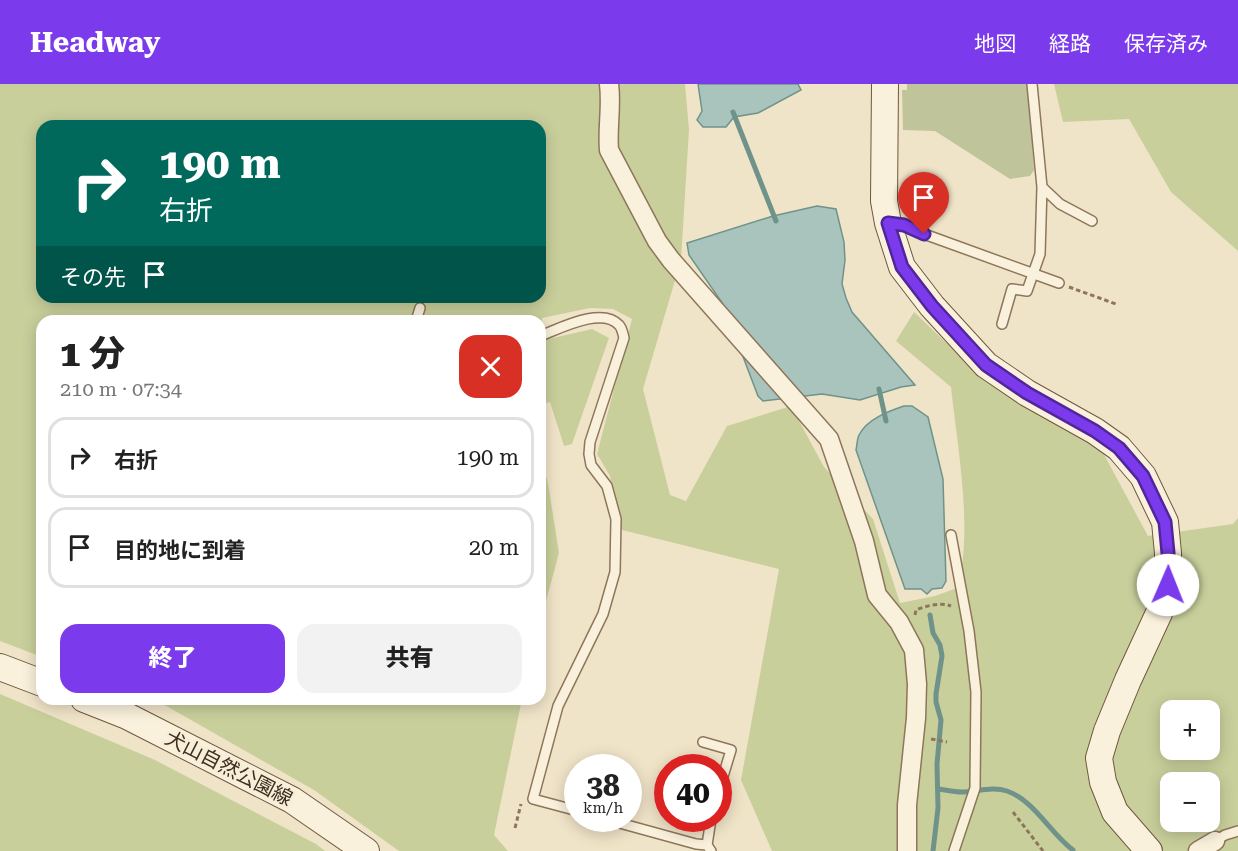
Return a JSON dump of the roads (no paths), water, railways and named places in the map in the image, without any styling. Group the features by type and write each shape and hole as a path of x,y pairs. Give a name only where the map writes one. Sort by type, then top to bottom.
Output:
{"street":[{"path":"609,84 611,114 607,134 609,150 657,241 696,289 829,439 864,541 877,595 899,622 914,650 917,684 916,718 907,805 907,851"},
{"path":"885,84 883,186 888,223 902,267 932,306 986,365 1027,393 1095,431 1119,448 1143,476 1165,522 1168,585 1160,614 1128,680 1107,731 1100,758 1103,782 1115,812 1149,851"},
{"path":"0,667 36,680"},
{"name":"犬山自然公園線","path":"99,705 127,716 292,800 366,851"},
{"path":"1198,851 1215,841"}],"lane":[{"path":"885,84 898,84"},
{"path":"1002,324 1012,289 1027,291 1040,254 1042,188 1032,84"},
{"path":"1042,188 1060,204 1092,221"},
{"path":"888,223 904,225 1059,283"},
{"path":"418,315 420,308"},
{"path":"546,334 594,317 609,318 620,326 624,338 588,454 591,465 600,475 611,499 615,519 615,572 603,614 558,706 533,799 564,807"},
{"path":"951,535 969,632 976,692 975,788 954,851"},
{"path":"703,742 731,750 730,754"},
{"path":"642,829 709,848 708,832"},
{"path":"1215,841 1238,831"}],"water":[{"path":"698,84 798,84 801,90 758,113 734,117 726,127 703,127 697,120 702,111"},
{"path":"817,206 836,209 844,242 845,260 842,284 852,312 915,385 860,400 822,394 763,401 758,396 723,304 689,255 687,243 773,216"},
{"path":"904,406 912,406 928,417 943,479 946,581 942,588 932,589 927,594 921,589 905,589 856,450 859,435 867,424 885,413"}],"waterway":[{"path":"733,112 776,221"},
{"path":"879,389 886,421"},
{"path":"930,615 933,633 940,645 942,656 936,694 941,720 937,764 938,808 933,851"},
{"path":"938,789 961,792 990,789 1007,791 1026,802 1073,850"}]}
